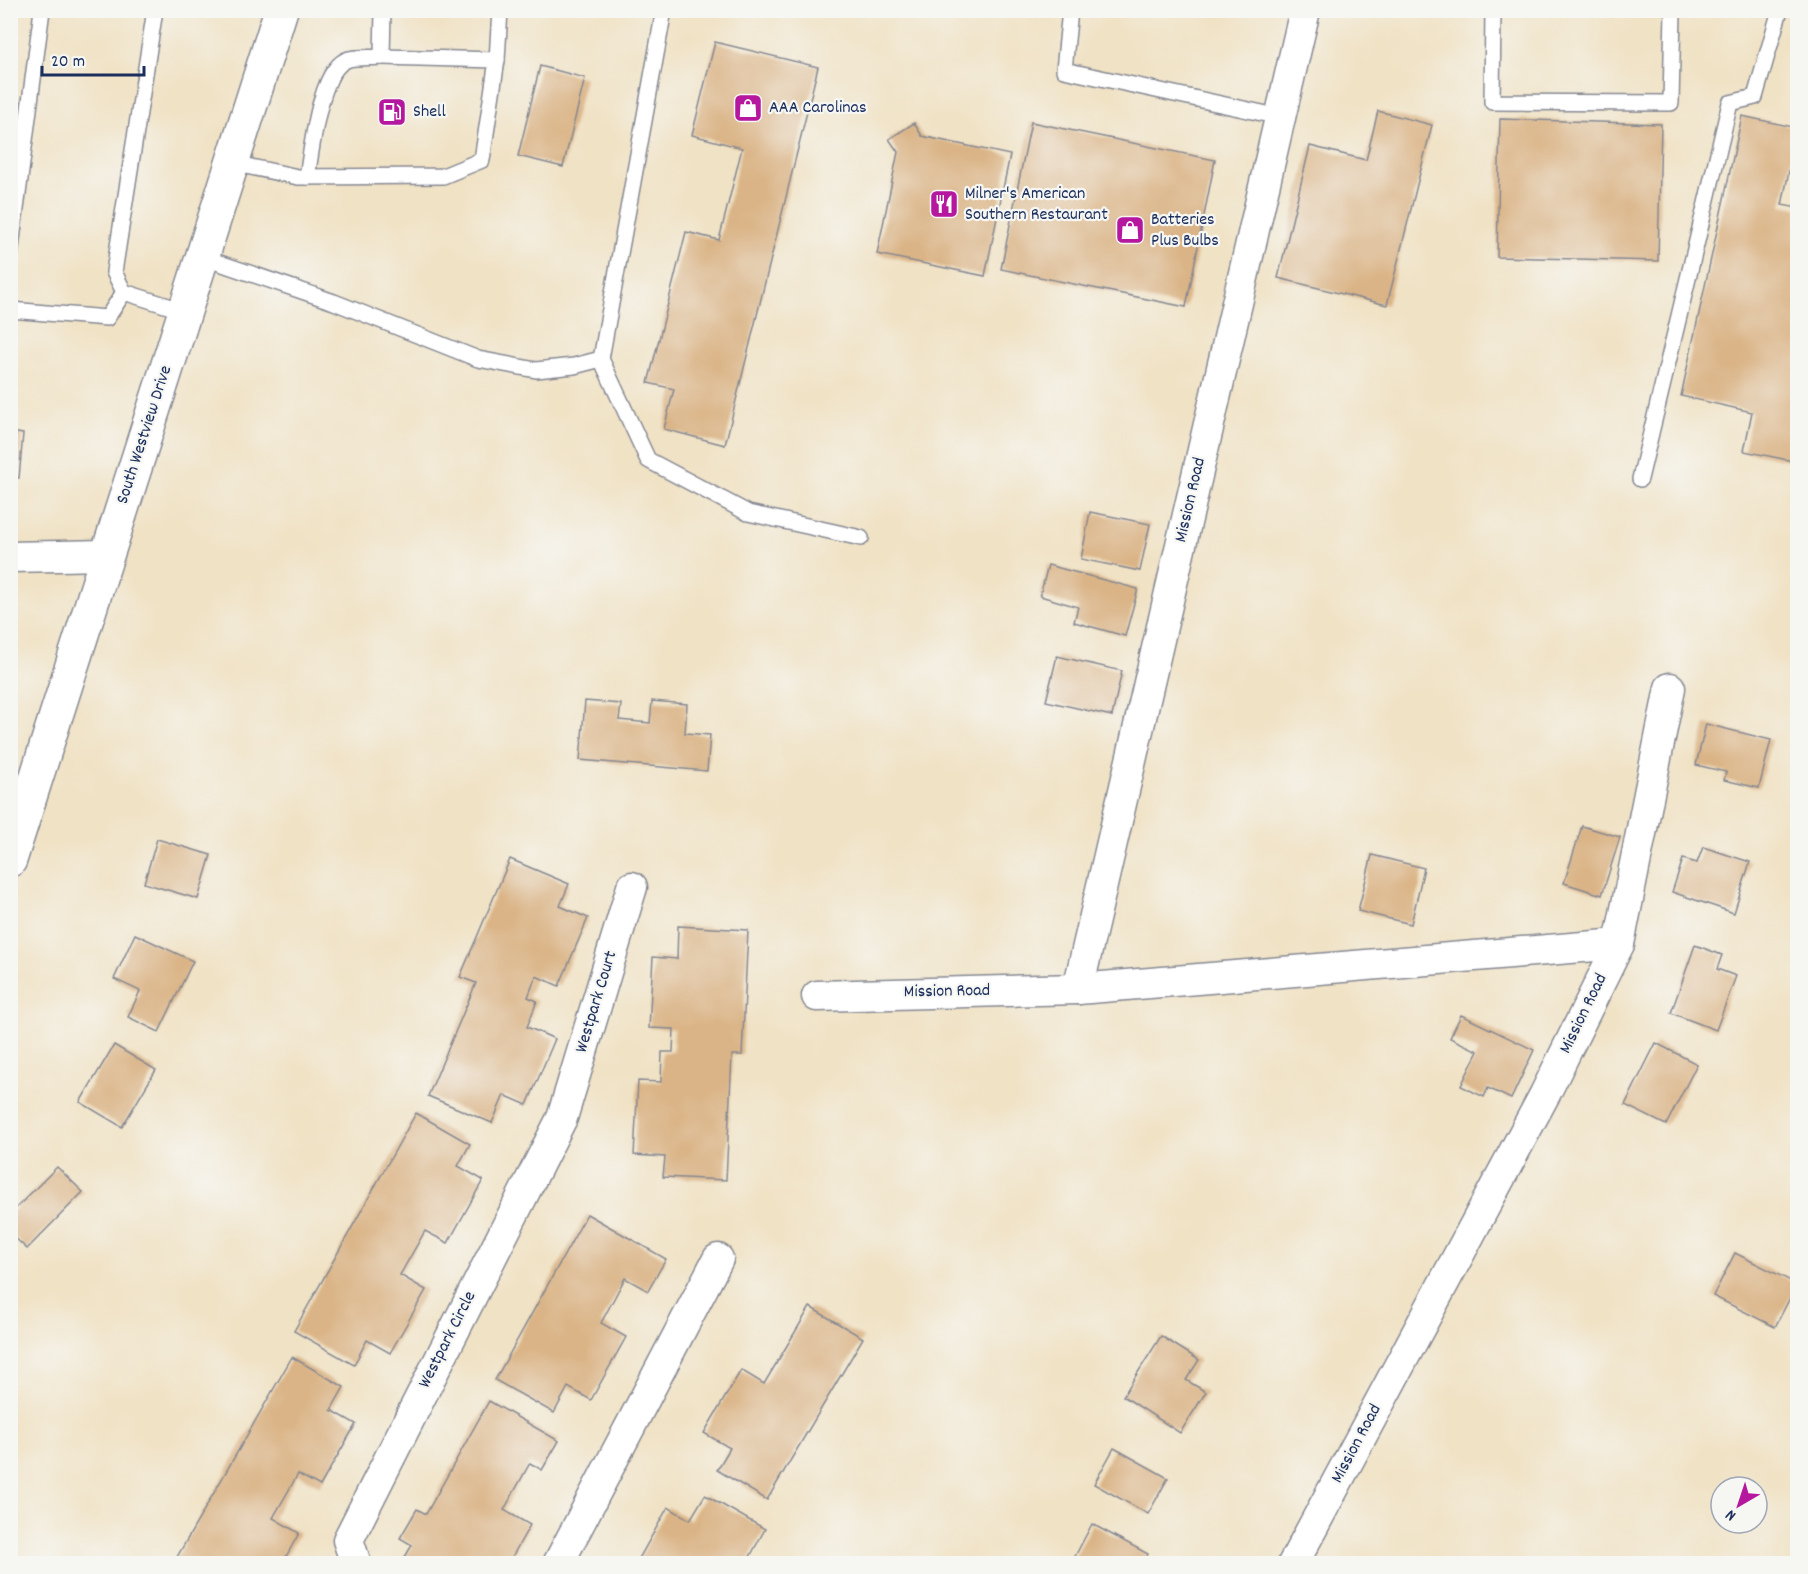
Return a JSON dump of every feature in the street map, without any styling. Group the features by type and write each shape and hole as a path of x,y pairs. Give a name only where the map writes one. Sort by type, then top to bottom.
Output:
{"street":[{"name":"South Westview Drive","path":"10,860 281,10"},
{"name":"Mission Road","path":"1077,989 1305,10"},
{"path":"10,557 107,555"},
{"path":"1618,944 1670,688"},
{"name":"Westpark Court","path":"562,1118 632,887"},
{"name":"Mission Road","path":"817,996 1077,989 1618,944"},
{"name":"Mission Road","path":"1293,1563 1545,1094 1618,944"},
{"name":"Westpark Circle","path":"356,1563 348,1540 562,1118"},
{"path":"558,1563 718,1258"}],"lane":[{"path":"10,255 42,10"},
{"path":"155,10 114,273 124,292 184,311"},
{"path":"382,57 383,10"},
{"path":"232,163 307,177 443,176 482,160 497,60 500,10"},
{"path":"664,10 601,359 648,460 748,513 861,538"},
{"path":"1070,10 1064,70 1280,117"},
{"path":"1494,10 1492,102 1647,103 1671,103 1673,10"},
{"path":"1640,479 1730,102 1755,97 1780,10"},
{"path":"307,177 323,94 331,73 347,59 382,57 497,60"},
{"path":"202,257 334,302 478,359 536,370 574,366 601,359"},
{"path":"10,310 106,318 124,292"}],"building":[{"path":"715,42 818,67 725,445 664,429 674,389 648,383 686,232 719,240 742,148 692,135"},
{"path":"540,66 585,78 563,167 518,156"},
{"path":"1378,111 1432,125 1387,305 1278,278 1310,146 1366,160"},
{"path":"1742,116 1798,128 1782,205 1798,208 1798,462 1744,451 1752,412 1681,396"},
{"path":"1500,119 1661,124 1658,261 1497,257"},
{"path":"1031,122 1215,160 1186,307 1001,269"},
{"name":"Milner's American Southern Restaurant","path":"914,123 922,136 1010,155 985,276 877,254 898,152 889,139"},
{"path":"10,432 23,434 19,478 10,477"},
{"path":"1090,512 1150,524 1140,571 1081,559"},
{"path":"1048,565 1138,589 1125,636 1074,622 1078,607 1040,596"},
{"path":"1057,656 1122,671 1112,716 1046,701"},
{"path":"585,701 621,704 619,720 650,723 652,701 687,704 685,733 710,735 707,771 580,760"},
{"path":"1706,724 1771,740 1759,788 1724,780 1726,772 1696,765"},
{"path":"1582,826 1620,837 1602,895 1564,883"},
{"path":"157,839 211,855 198,899 144,883"},
{"path":"1703,847 1750,862 1734,913 1672,892 1683,859 1697,863"},
{"path":"1372,855 1424,868 1411,924 1358,911"},
{"path":"510,859 569,884 560,906 588,918 559,986 536,976 528,997 537,1001 527,1027 555,1039 527,1105 504,1095 492,1123 428,1096 476,983 460,977"},
{"path":"678,926 748,930 742,1055 732,1055 726,1180 663,1177 665,1157 634,1155 638,1081 661,1082 662,1052 673,1052 674,1029 649,1028 653,957 677,959"},
{"path":"135,934 193,961 159,1032 128,1017 140,991 114,979"},
{"path":"1695,945 1722,955 1717,969 1736,976 1716,1030 1671,1013"},
{"path":"1461,1015 1534,1050 1511,1099 1488,1088 1484,1097 1461,1086 1478,1051 1450,1038"},
{"path":"1656,1043 1697,1064 1666,1125 1625,1105"},
{"path":"114,1045 156,1070 122,1127 80,1102"},
{"path":"416,1113 470,1144 458,1166 483,1180 448,1243 425,1231 400,1275 426,1290 390,1353 367,1340 354,1365 294,1331"},
{"path":"57,1167 83,1192 27,1249 10,1233 10,1214"},
{"path":"587,1214 666,1259 648,1291 625,1278 601,1323 626,1337 591,1400 568,1387 554,1413 495,1380"},
{"path":"1735,1253 1797,1284 1775,1327 1713,1296"},
{"path":"810,1307 863,1338 767,1500 717,1470 730,1448 704,1433 741,1370 764,1384"},
{"path":"1161,1336 1199,1360 1186,1380 1206,1392 1180,1433 1123,1396"},
{"path":"292,1357 344,1387 331,1410 356,1424 320,1486 298,1474 273,1518 299,1533 282,1564 173,1564"},
{"path":"489,1401 559,1441 542,1470 530,1463 504,1510 530,1525 508,1564 401,1564 412,1545 400,1538 417,1509 426,1514"},
{"path":"1114,1448 1168,1478 1148,1514 1094,1484"},
{"path":"705,1495 765,1529 746,1564 636,1564 668,1507 690,1520"},
{"path":"1092,1524 1148,1554 1142,1564 1071,1564"}],"place":[{"name":"AAA Carolinas","path":"748,108"},
{"name":"Shell","path":"392,112"},
{"name":"Milner's American Southern Restaurant","path":"944,204"},
{"name":"Batteries Plus Bulbs","path":"1130,230"}]}
